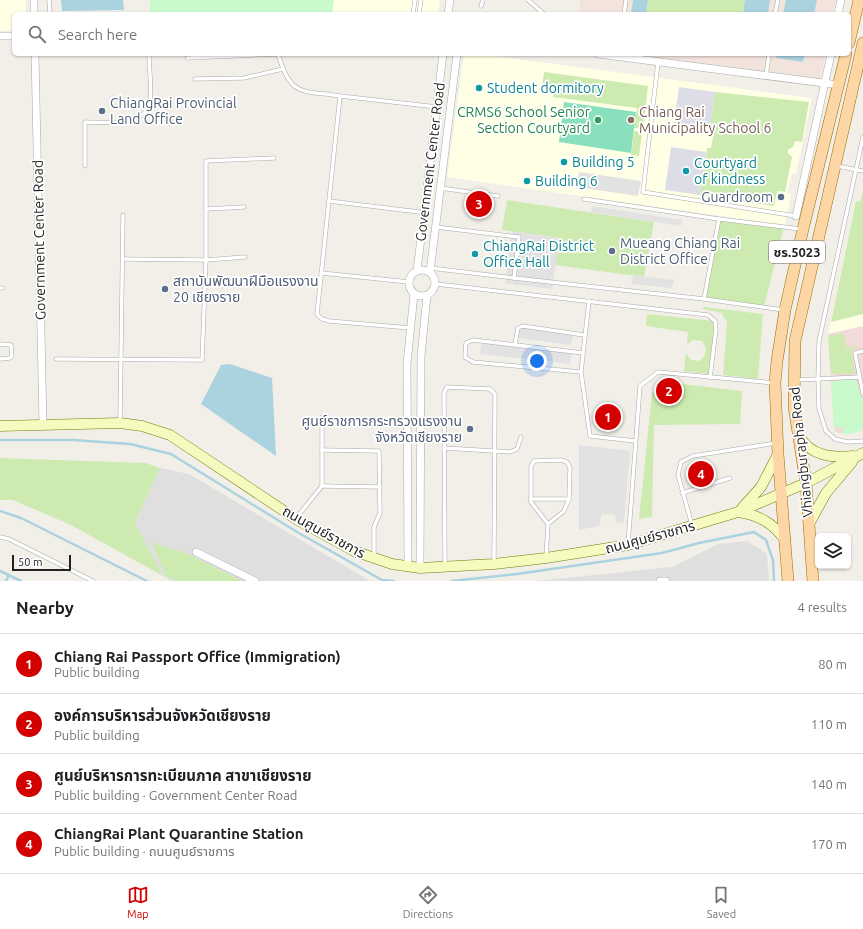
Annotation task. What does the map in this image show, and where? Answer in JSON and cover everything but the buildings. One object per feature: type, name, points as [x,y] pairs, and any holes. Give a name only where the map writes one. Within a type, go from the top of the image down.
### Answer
[{"type":"main road","points":[[851,34],[859,0]]},
{"type":"main road","name":"Vhiangburapha Road","points":[[813,581],[806,483],[794,407],[793,382],[795,341],[863,43]]},
{"type":"main road","name":"Vhiangburapha Road","points":[[788,581],[780,493],[775,383],[785,310],[802,229],[801,217],[839,85],[846,56]]},
{"type":"main road","points":[[775,383],[777,388],[784,392],[790,389],[793,382]]},
{"type":"street","points":[[34,0],[34,12]]},
{"type":"street","points":[[448,12],[450,0]]},
{"type":"street","points":[[838,12],[841,0]]},
{"type":"street","points":[[0,36],[12,36]]},
{"type":"street","name":"Government Center Road","points":[[35,56],[43,425]]},
{"type":"street","name":"Government Center Road","points":[[417,271],[443,56]]},
{"type":"street","name":"Government Center Road","points":[[430,270],[457,56]]},
{"type":"street","points":[[625,56],[658,62],[839,85]]},
{"type":"street","points":[[801,217],[831,56]]},
{"type":"street","points":[[420,568],[421,356],[428,296],[433,291],[436,284],[435,277],[430,270],[421,270],[413,273],[409,282],[411,291],[418,296],[428,296]]},
{"type":"street","points":[[408,567],[407,364],[414,294]]},
{"type":"street","name":"ถนนศูนย์ราชการ","points":[[0,426],[120,423],[142,426],[170,435],[296,519],[354,551],[374,559],[408,567],[420,568],[494,564],[546,558],[628,545],[738,512],[806,483],[860,454]]},
{"type":"street","points":[[798,434],[806,446],[814,452],[844,457],[860,454]]},
{"type":"street","points":[[738,512],[761,487],[778,454]]},
{"type":"street","points":[[809,524],[826,493],[860,454]]},
{"type":"street","points":[[738,512],[750,514],[767,521],[776,528],[785,540]]},
{"type":"street","points":[[196,552],[255,581]]},
{"type":"street","points":[[660,581],[666,581]]},
{"type":"lane","points":[[49,0],[50,12]]},
{"type":"lane","points":[[413,12],[415,0]]},
{"type":"lane","points":[[419,12],[421,0]]},
{"type":"lane","points":[[481,6],[483,0]]},
{"type":"lane","points":[[528,0],[542,12]]},
{"type":"lane","points":[[624,12],[626,0]]},
{"type":"lane","points":[[775,12],[778,0]]},
{"type":"lane","points":[[85,166],[85,122],[127,121],[135,119],[146,111],[150,101],[149,56]]},
{"type":"lane","points":[[187,58],[232,56]]},
{"type":"lane","points":[[279,56],[288,81],[295,88],[340,96],[437,107]]},
{"type":"lane","points":[[766,76],[769,56]]},
{"type":"lane","points":[[658,62],[643,192],[801,217]]},
{"type":"lane","points":[[195,79],[244,78],[283,69]]},
{"type":"lane","points":[[340,96],[317,314],[322,319],[410,328]]},
{"type":"lane","points":[[863,138],[819,341],[818,380],[820,409],[826,431],[834,439],[848,442],[863,441]]},
{"type":"lane","points":[[56,359],[202,360],[206,260],[206,161],[274,158]]},
{"type":"lane","points":[[836,165],[863,172]]},
{"type":"lane","points":[[440,188],[498,196]]},
{"type":"lane","points":[[584,200],[802,229]]},
{"type":"lane","points":[[329,201],[419,212]]},
{"type":"lane","points":[[206,209],[244,207]]},
{"type":"lane","points":[[120,423],[123,215]]},
{"type":"lane","points":[[704,299],[719,219]]},
{"type":"lane","points":[[436,227],[519,237],[514,278]]},
{"type":"lane","points":[[123,259],[206,260],[245,257]]},
{"type":"lane","points":[[430,270],[704,299],[785,310]]},
{"type":"lane","points":[[321,273],[409,282]]},
{"type":"lane","points":[[436,284],[708,315],[715,321],[716,329],[710,378]]},
{"type":"lane","points":[[589,301],[581,372],[590,436],[634,441]]},
{"type":"lane","points":[[515,344],[517,330],[522,326],[584,335]]},
{"type":"lane","points":[[581,372],[472,362],[465,357],[466,343],[469,340],[515,344],[583,354]]},
{"type":"lane","points":[[0,344],[10,346],[12,356],[10,358],[0,359]]},
{"type":"lane","points":[[863,351],[855,353],[863,394]]},
{"type":"lane","points":[[628,545],[634,441],[640,386],[658,372],[775,383]]},
{"type":"lane","points":[[793,382],[859,376]]},
{"type":"lane","points":[[445,567],[444,392],[447,387],[490,389],[495,394],[494,564]]},
{"type":"lane","points":[[296,519],[322,486],[322,417]]},
{"type":"lane","points":[[444,448],[495,452],[514,451],[519,446],[521,437]]},
{"type":"lane","points":[[692,526],[682,493],[678,468],[685,458],[777,442]]},
{"type":"lane","points":[[322,450],[379,451],[380,513],[374,527],[374,559]]},
{"type":"lane","points":[[546,558],[548,524],[534,507],[530,499],[532,463],[534,461],[565,461],[569,464],[569,499],[567,508],[548,524]]},
{"type":"lane","points":[[682,493],[730,478]]},
{"type":"lane","points":[[322,486],[380,487]]},
{"type":"lane","points":[[530,499],[569,499]]},
{"type":"lane","points":[[0,537],[9,539],[93,581]]},
{"type":"shaded area","points":[[0,0],[26,0],[26,12],[12,12],[12,30],[0,31]]},
{"type":"shaded area","points":[[333,0],[440,0],[438,12],[332,12]]},
{"type":"shaded area","points":[[580,0],[836,0],[833,12],[579,12]]},
{"type":"shaded area","name":"Chiang Rai Municipality School 6","points":[[464,56],[494,56],[812,98],[796,174],[792,173],[787,193],[791,194],[785,225],[447,177]]},
{"type":"shaded area","points":[[636,56],[825,56],[820,81]]},
{"type":"shaded area","points":[[679,87],[715,92],[710,128],[674,123]]},
{"type":"shaded area","name":"Courtyard of kindness","points":[[671,147],[706,152],[700,195],[665,190]]},
{"type":"shaded area","points":[[579,172],[641,181],[638,196],[577,187]]},
{"type":"shaded area","points":[[863,190],[863,326],[828,334],[856,201],[860,202]]},
{"type":"shaded area","points":[[592,206],[682,220],[681,226],[591,212]]},
{"type":"shaded area","points":[[512,231],[560,238],[552,289],[505,283]]},
{"type":"shaded area","points":[[633,275],[674,280],[672,288],[632,284]]},
{"type":"shaded area","points":[[863,326],[863,430],[850,434],[842,434],[836,432],[834,428],[828,334]]},
{"type":"shaded area","points":[[520,327],[574,333],[571,345],[519,338]]},
{"type":"shaded area","points":[[482,341],[572,353],[570,364],[480,354]]},
{"type":"shaded area","points":[[579,445],[630,451],[624,522],[616,523],[615,515],[602,514],[599,526],[579,530]]},
{"type":"shaded area","points":[[160,468],[189,474],[370,581],[172,581],[163,576],[135,524]]},
{"type":"shaded area","points":[[747,541],[767,554],[769,581],[536,581],[672,567],[718,544]]},
{"type":"green space","points":[[150,0],[334,0],[332,12],[150,12]]},
{"type":"green space","points":[[648,0],[745,0],[743,12],[646,12]]},
{"type":"green space","points":[[544,72],[648,86],[643,129],[634,128],[637,108],[553,97],[554,88],[542,87]]},
{"type":"green space","points":[[715,92],[809,102],[802,142],[795,141],[793,147],[788,150],[788,153],[792,157],[785,192],[777,191],[774,206],[700,195],[707,148],[711,148],[714,132],[709,132]]},
{"type":"green space","name":"CRMS6 School Senior Section Courtyard","points":[[564,102],[636,112],[631,153],[559,142]]},
{"type":"green space","points":[[634,131],[642,132],[639,156],[631,155]]},
{"type":"green space","points":[[863,190],[863,314],[831,322],[856,201],[860,202]]},
{"type":"green space","points":[[507,200],[654,222],[644,277],[555,265],[559,238],[502,230]]},
{"type":"green space","points":[[719,219],[784,227],[764,307],[704,299]]},
{"type":"green space","points":[[704,307],[763,314],[758,379],[723,375],[727,323],[722,313],[703,309]]},
{"type":"green space","points":[[647,314],[715,321],[716,329],[710,374],[684,371],[686,353],[691,360],[700,361],[705,355],[706,348],[702,341],[693,340],[687,345],[688,332],[646,326]]},
{"type":"green space","points":[[843,333],[847,348],[859,346],[851,349],[855,372],[854,374],[831,374],[828,336]]},
{"type":"green space","points":[[853,378],[855,379],[863,400],[863,430],[850,434],[842,434],[843,427],[834,428],[831,382]]},
{"type":"green space","points":[[665,382],[742,391],[740,424],[654,425],[652,517],[639,519],[652,393]]},
{"type":"green space","points":[[0,458],[146,463],[160,468],[135,523],[163,576],[71,525],[13,500],[0,500]]},
{"type":"green space","points":[[152,543],[186,553],[242,581],[177,581],[166,576]]},
{"type":"water","points":[[61,0],[123,0],[124,10],[62,11]]},
{"type":"water","points":[[633,0],[648,0],[646,12],[631,12]]},
{"type":"water","points":[[745,0],[770,0],[768,12],[743,12]]},
{"type":"water","points":[[786,0],[817,0],[814,12],[783,12]]},
{"type":"water","points":[[776,56],[804,56],[803,62],[776,58]]},
{"type":"water","points":[[230,364],[272,378],[276,456],[201,404],[221,365]]},
{"type":"waterway","points":[[0,440],[73,440],[130,444],[171,454],[297,532],[382,580],[394,581]]},
{"type":"waterway","points":[[0,511],[21,518],[147,581]]},
{"type":"waterway","points":[[452,581],[517,574],[662,553],[699,543],[754,532],[766,540],[773,560],[774,581]]},
{"type":"waterway","points":[[0,571],[21,581]]},
{"type":"waterway","points":[[6,581],[9,575]]},
{"type":"place","name":"Student dormitory","points":[[479,88]]},
{"type":"place","name":"ChiangRai Provincial Land Office","points":[[102,111]]},
{"type":"place","name":"CRMS6 School Senior Section Courtyard","points":[[598,120]]},
{"type":"place","name":"Chiang Rai Municipality School 6","points":[[631,120]]},
{"type":"place","name":"Building 5","points":[[564,162]]},
{"type":"place","name":"Courtyard of kindness","points":[[686,171]]},
{"type":"place","name":"Building 6","points":[[527,181]]},
{"type":"place","name":"Guardroom","points":[[781,197]]},
{"type":"place","name":"ศูนย์บริหารการทะเบียนภาค สาขาเชียงราย","points":[[479,204]]},
{"type":"place","name":"Mueang Chiang Rai District Office","points":[[612,251]]},
{"type":"place","name":"ChiangRai District Office Hall","points":[[475,254]]},
{"type":"place","name":"สถาบันพัฒนาฝีมือแรงงาน 20 เชียงราย","points":[[165,289]]},
{"type":"place","name":"องค์การบริหารส่วนจังหวัดเชียงราย","points":[[669,391]]},
{"type":"place","name":"Chiang Rai Passport Office (Immigration)","points":[[608,417]]},
{"type":"place","name":"ศูนย์ราชการกระทรวงแรงงาน จังหวัดเชียงราย","points":[[470,429]]},
{"type":"place","name":"ChiangRai Plant Quarantine Station","points":[[701,474]]}]
